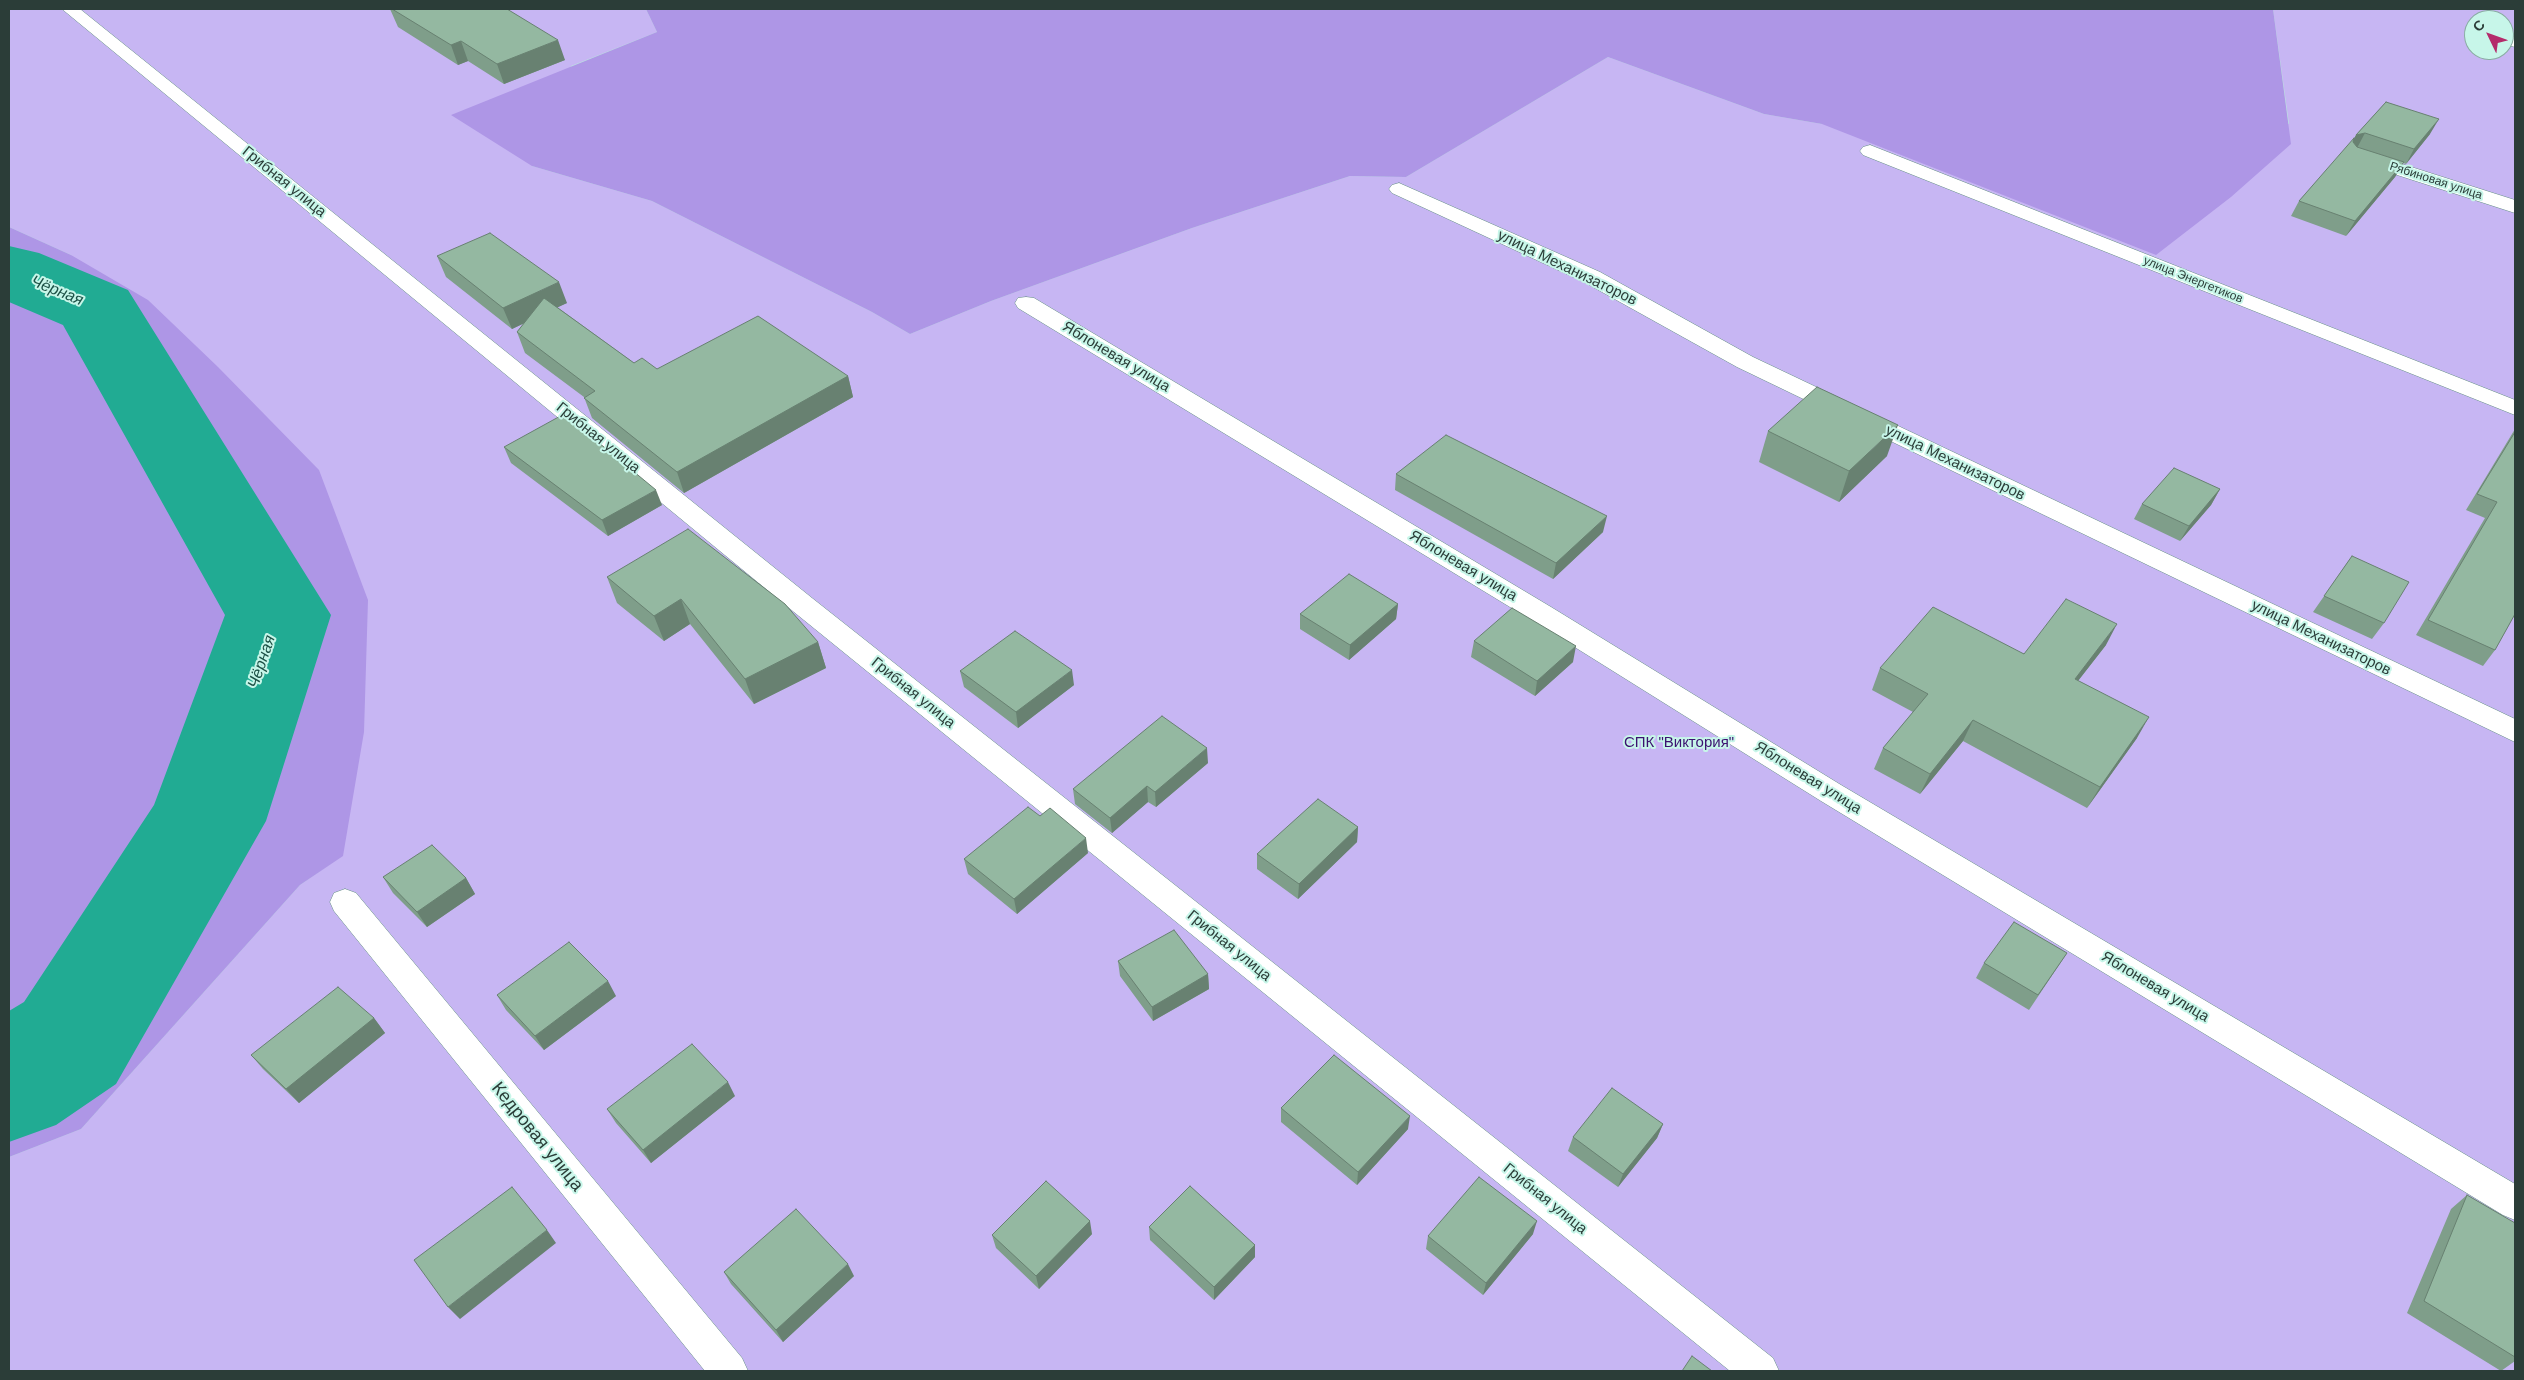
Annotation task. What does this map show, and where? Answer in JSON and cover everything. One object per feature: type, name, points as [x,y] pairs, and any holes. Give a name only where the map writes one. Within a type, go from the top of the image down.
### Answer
[{"type":"street","name":"Грибная улица","points":[[70,9],[827,623],[1760,1371]]},
{"type":"street","name":"улица Энергетиков","points":[[1870,151],[2515,408]]},
{"type":"street","name":"Рябиновая улица","points":[[2356,156],[2515,207]]},
{"type":"street","name":"улица Механизаторов","points":[[1399,189],[1592,277],[1745,362],[2515,730]]},
{"type":"street","name":"Яблоневая улица","points":[[1026,303],[1542,614],[1831,793],[2515,1203]]},
{"type":"street","name":"Кедровая улица","points":[[345,902],[729,1371]]},
{"type":"green space","name":"СПК \"Виктория\"","points":[[9,9],[646,9],[657,32],[571,66],[532,166],[652,201],[872,312],[910,334],[991,301],[1192,228],[1350,176],[1406,177],[1608,57],[1764,114],[1822,124],[2289,124],[2273,9],[2515,9],[2515,1371],[9,1371],[9,1157],[81,1129],[300,885],[343,855],[71,255],[9,227]]},
{"type":"shaded area","points":[[646,9],[2273,9],[2291,144],[2231,197],[2156,255],[1822,124],[1764,114],[1608,57],[1406,177],[1350,176],[1192,228],[991,301],[910,334],[872,312],[652,201],[532,166],[451,115],[657,32]]},
{"type":"shaded area","points":[[9,227],[71,255],[148,300],[218,367],[319,470],[368,600],[364,732],[343,856],[300,885],[81,1129],[9,1157]]},
{"type":"building","points":[[392,9],[507,9],[558,40],[497,64],[461,41],[451,45]]},
{"type":"building","points":[[2386,102],[2439,119],[2414,149],[2365,133],[2356,135]]},
{"type":"building","points":[[2354,138],[2353,142],[2357,147],[2404,162],[2355,221],[2299,201]]},
{"type":"building","points":[[490,233],[559,282],[503,308],[437,256]]},
{"type":"building","points":[[544,298],[634,363],[642,358],[657,369],[758,316],[848,376],[677,472],[584,398],[595,391],[517,332]]},
{"type":"building","points":[[1817,387],[1898,425],[1849,471],[1768,431]]},
{"type":"building","points":[[564,414],[656,490],[602,520],[504,447]]},
{"type":"building","points":[[2515,432],[2515,614],[2495,650],[2428,620],[2497,502],[2477,494]]},
{"type":"building","points":[[1446,435],[1607,516],[1556,563],[1396,474]]},
{"type":"building","points":[[2174,468],[2220,489],[2189,526],[2142,504]]},
{"type":"building","points":[[688,529],[785,604],[818,642],[745,679],[681,599],[654,616],[607,577]]},
{"type":"building","points":[[2352,556],[2409,582],[2384,623],[2324,596]]},
{"type":"building","points":[[1349,574],[1398,604],[1350,645],[1300,614]]},
{"type":"building","points":[[2066,599],[2117,624],[2075,679],[2149,717],[2100,787],[1973,720],[1930,774],[1883,748],[1928,694],[1880,668],[1933,607],[2024,654]]},
{"type":"building","points":[[1512,608],[1576,646],[1537,681],[1474,641]]},
{"type":"building","points":[[1015,631],[1072,670],[1016,712],[960,671]]},
{"type":"building","points":[[1162,716],[1207,748],[1155,792],[1147,786],[1110,818],[1073,789]]},
{"type":"building","points":[[1318,799],[1358,827],[1299,884],[1257,854]]},
{"type":"building","points":[[1028,807],[1040,816],[1050,808],[1086,838],[1014,899],[964,859]]},
{"type":"building","points":[[432,845],[466,878],[417,912],[383,877]]},
{"type":"building","points":[[2014,922],[2067,953],[2038,995],[1984,963]]},
{"type":"building","points":[[1174,930],[1208,974],[1152,1007],[1118,961]]},
{"type":"building","points":[[569,942],[608,981],[535,1036],[497,995]]},
{"type":"building","points":[[338,987],[374,1018],[286,1089],[251,1055]]},
{"type":"building","points":[[692,1044],[728,1082],[643,1150],[607,1109]]},
{"type":"building","points":[[1334,1055],[1410,1116],[1358,1172],[1281,1108]]},
{"type":"building","points":[[1612,1088],[1663,1124],[1623,1174],[1573,1137]]},
{"type":"building","points":[[1479,1177],[1537,1221],[1486,1283],[1428,1236]]},
{"type":"building","points":[[1046,1181],[1090,1221],[1036,1276],[992,1235]]},
{"type":"building","points":[[1190,1186],[1255,1245],[1214,1287],[1149,1227]]},
{"type":"building","points":[[512,1187],[547,1230],[448,1307],[414,1260]]},
{"type":"building","points":[[2467,1195],[2515,1223],[2515,1357],[2424,1301]]},
{"type":"building","points":[[796,1209],[848,1264],[776,1330],[724,1272]]},
{"type":"building","points":[[1692,1356],[1712,1371],[1682,1371]]},
{"type":"waterway","name":"Чёрная","points":[[9,271],[97,308],[278,615],[207,821],[70,1043],[9,1082]]}]
